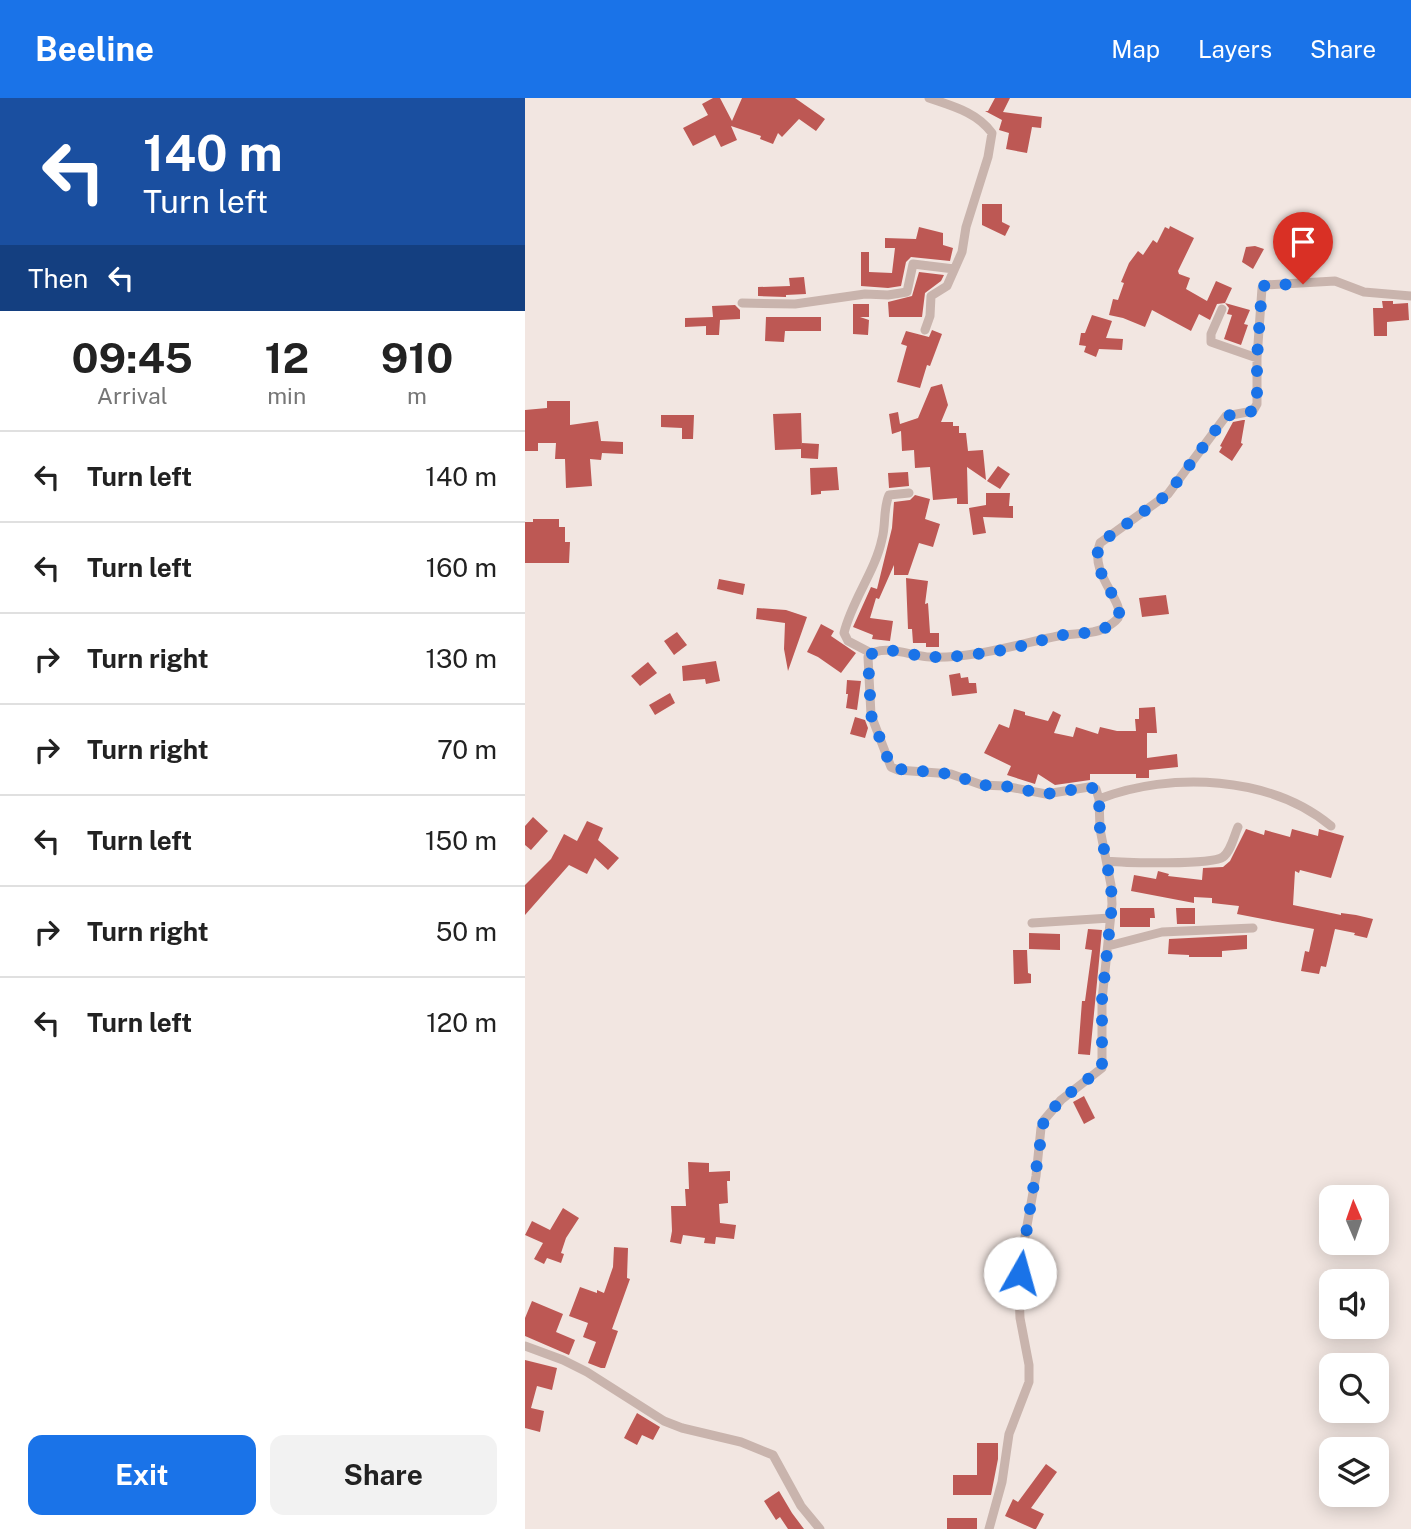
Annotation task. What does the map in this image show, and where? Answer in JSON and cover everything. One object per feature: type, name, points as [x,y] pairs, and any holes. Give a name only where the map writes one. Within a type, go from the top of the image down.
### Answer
[{"type":"street","points":[[925,330],[930,316],[931,296],[947,286],[962,252],[966,227],[988,157],[992,132],[965,111],[929,98]]},
{"type":"street","points":[[742,303],[795,303],[865,294],[907,292],[913,264],[954,269]]},
{"type":"street","points":[[909,493],[889,495],[882,540],[860,597],[846,624],[844,633],[848,640],[871,653],[898,651],[930,657],[1018,647],[1055,636],[1104,629],[1117,619],[1119,614],[1115,600],[1097,566],[1100,543],[1168,494],[1226,416],[1253,411],[1257,404],[1262,288],[1265,285],[1335,281],[1364,292],[1411,296]]},
{"type":"street","points":[[1222,309],[1211,334],[1212,342],[1257,358]]},
{"type":"street","points":[[871,653],[868,657],[871,715],[891,767],[951,774],[982,785],[1046,794],[1089,787],[1096,789],[1099,799],[1098,816],[1111,885],[1102,1000],[1102,1068],[1061,1100],[1044,1119],[1041,1128],[1036,1176],[1022,1253],[1019,1293],[1029,1382],[1009,1434],[1002,1482],[989,1529]]},
{"type":"street","points":[[1099,799],[1117,792],[1152,786],[1235,785],[1283,796],[1331,826]]},
{"type":"street","points":[[1107,861],[1151,864],[1217,860],[1227,854],[1238,827]]},
{"type":"street","points":[[1032,923],[1110,918]]},
{"type":"street","points":[[1108,946],[1162,932],[1253,928]]},
{"type":"street","points":[[525,1346],[563,1360],[664,1421],[741,1442],[773,1455],[801,1506],[820,1529]]},
{"type":"building","points":[[713,98],[720,98],[732,121],[742,98],[795,98],[825,119],[816,131],[799,119],[782,137],[778,133],[773,144],[760,139],[761,136],[731,126],[737,140],[721,147],[715,135],[693,146],[683,128],[708,115],[702,104]]},
{"type":"building","points":[[995,98],[1010,98],[1003,112],[1042,117],[1041,128],[1032,127],[1027,153],[1006,149],[1009,133],[999,130],[1002,120],[985,111],[988,111]]},
{"type":"building","points":[[982,204],[1002,204],[1002,222],[1010,226],[1005,236],[982,225]]},
{"type":"building","points":[[1170,226],[1194,238],[1178,271],[1190,278],[1186,289],[1207,301],[1216,281],[1232,288],[1225,303],[1217,304],[1210,320],[1199,314],[1191,331],[1152,310],[1145,327],[1109,315],[1113,299],[1118,300],[1124,283],[1121,282],[1129,263],[1138,251],[1143,255],[1153,240],[1157,243],[1165,227],[1169,229]]},
{"type":"building","points":[[919,227],[943,233],[943,245],[953,248],[950,261],[911,257],[906,262],[901,286],[861,286],[861,252],[869,252],[869,272],[892,273],[895,248],[885,248],[885,238],[916,239]]},
{"type":"building","points":[[1246,247],[1264,249],[1253,269],[1242,262]]},
{"type":"building","points":[[919,272],[944,275],[941,281],[925,293],[922,317],[889,317],[888,302],[912,296]]},
{"type":"building","points":[[804,277],[806,294],[786,297],[758,296],[758,287],[790,286],[789,278]]},
{"type":"building","points":[[1382,301],[1393,301],[1393,304],[1408,303],[1409,320],[1387,322],[1387,336],[1374,336],[1373,308],[1383,308]]},
{"type":"building","points":[[1225,303],[1250,310],[1244,324],[1248,325],[1241,345],[1224,339],[1232,315],[1227,314],[1229,308]]},
{"type":"building","points":[[853,304],[869,304],[869,317],[860,317],[869,320],[868,335],[853,334]]},
{"type":"building","points":[[735,305],[740,310],[740,319],[720,320],[719,335],[706,335],[706,326],[685,327],[685,318],[713,317],[712,306]]},
{"type":"building","points":[[1092,315],[1112,321],[1106,338],[1123,339],[1122,350],[1099,349],[1096,357],[1084,352],[1086,346],[1079,345],[1081,333],[1085,333]]},
{"type":"building","points":[[766,317],[821,317],[821,331],[785,331],[784,342],[765,341]]},
{"type":"building","points":[[932,330],[942,334],[930,366],[927,365],[920,388],[897,382],[907,346],[901,344],[906,331],[929,337]]},
{"type":"building","points":[[942,384],[948,405],[941,422],[953,422],[953,426],[959,426],[959,433],[966,433],[968,451],[983,450],[986,480],[967,467],[968,504],[957,504],[957,498],[933,500],[930,467],[915,468],[914,450],[902,451],[901,431],[892,434],[889,414],[898,412],[900,424],[918,418],[931,387]]},
{"type":"building","points":[[547,401],[570,401],[570,425],[598,421],[601,441],[623,442],[623,454],[602,453],[601,460],[590,459],[592,486],[566,488],[565,459],[555,459],[556,443],[538,443],[538,451],[525,451],[525,410],[547,408]]},
{"type":"building","points":[[801,413],[802,447],[802,443],[819,444],[818,459],[801,458],[801,449],[775,450],[773,414]]},
{"type":"building","points":[[661,415],[694,415],[693,439],[682,439],[682,428],[661,427]]},
{"type":"building","points":[[1245,420],[1243,444],[1232,461],[1219,452],[1222,447],[1220,446],[1233,422]]},
{"type":"building","points":[[998,466],[1010,474],[1000,489],[987,481]]},
{"type":"building","points":[[837,467],[839,490],[821,491],[821,494],[811,495],[810,468]]},
{"type":"building","points":[[908,472],[909,486],[889,488],[888,473]]},
{"type":"building","points":[[986,493],[1010,493],[1009,506],[1013,506],[1013,518],[983,517],[986,533],[973,535],[969,508],[986,505]]},
{"type":"building","points":[[915,495],[930,499],[925,519],[940,524],[933,547],[919,543],[908,575],[894,575],[894,565],[879,599],[876,598],[870,618],[893,621],[890,641],[872,639],[873,635],[853,627],[871,587],[877,589],[892,528],[894,502],[910,500]]},
{"type":"building","points":[[533,519],[559,519],[559,527],[565,527],[565,542],[570,542],[569,563],[525,563],[525,522],[533,522]]},
{"type":"building","points":[[906,578],[928,581],[925,604],[928,603],[930,633],[939,633],[939,647],[913,643],[912,629],[908,629]]},
{"type":"building","points":[[719,579],[745,584],[743,595],[717,589]]},
{"type":"building","points":[[1166,595],[1169,614],[1142,617],[1139,598]]},
{"type":"building","points":[[757,608],[786,610],[807,617],[788,671],[784,649],[785,623],[756,619]]},
{"type":"building","points":[[821,624],[834,631],[831,636],[856,653],[841,673],[807,652]]},
{"type":"building","points":[[677,632],[687,645],[674,655],[664,641]]},
{"type":"building","points":[[716,661],[720,681],[706,684],[705,679],[683,681],[682,666]]},
{"type":"building","points":[[648,662],[657,673],[640,686],[631,676]]},
{"type":"building","points":[[960,673],[961,678],[968,677],[969,683],[976,683],[977,693],[952,696],[949,675]]},
{"type":"building","points":[[847,680],[861,681],[857,710],[846,708]]},
{"type":"building","points":[[670,693],[675,703],[655,715],[649,705]]},
{"type":"building","points":[[1155,707],[1157,733],[1147,733],[1147,758],[1177,754],[1178,767],[1149,770],[1149,778],[1136,778],[1136,774],[1090,774],[1090,780],[1055,785],[1038,774],[1035,784],[1007,775],[1011,766],[984,753],[999,724],[1009,728],[1014,709],[1048,721],[1053,711],[1061,715],[1054,733],[1073,737],[1076,727],[1098,734],[1100,727],[1136,731],[1135,719],[1139,719],[1139,708]]},
{"type":"building","points":[[855,717],[865,720],[868,728],[865,738],[850,734]]},
{"type":"building","points":[[533,817],[548,831],[531,850],[525,845],[525,826]]},
{"type":"building","points":[[587,821],[603,828],[598,840],[619,858],[608,870],[595,858],[587,874],[569,865],[525,915],[525,885],[551,859],[564,834],[577,841]]},
{"type":"building","points":[[1246,829],[1264,835],[1265,830],[1290,837],[1292,829],[1318,836],[1319,829],[1344,836],[1331,878],[1295,871],[1293,905],[1373,919],[1367,938],[1335,929],[1326,967],[1321,966],[1319,974],[1301,971],[1314,929],[1237,914],[1239,906],[1212,903],[1212,898],[1194,897],[1194,903],[1131,891],[1134,875],[1156,879],[1158,871],[1169,874],[1168,876],[1202,880],[1203,868],[1223,867],[1230,861]]},
{"type":"building","points":[[1120,908],[1154,908],[1155,918],[1150,918],[1150,927],[1120,927]]},
{"type":"building","points":[[1176,908],[1195,908],[1195,924],[1177,924]]},
{"type":"building","points":[[1088,929],[1102,930],[1090,1055],[1078,1054],[1082,1001],[1085,1001],[1092,950],[1085,949]]},
{"type":"building","points":[[1029,933],[1060,934],[1060,950],[1029,949]]},
{"type":"building","points":[[1247,935],[1247,949],[1222,951],[1222,957],[1168,954],[1169,939]]},
{"type":"building","points":[[1013,950],[1027,950],[1031,983],[1014,984]]},
{"type":"building","points":[[1084,1096],[1095,1118],[1084,1124],[1073,1102]]},
{"type":"building","points":[[688,1162],[709,1163],[709,1172],[730,1171],[730,1181],[727,1181],[728,1203],[719,1204],[720,1223],[736,1225],[734,1239],[716,1237],[715,1244],[704,1243],[705,1238],[683,1235],[681,1244],[670,1242],[671,1206],[686,1206],[685,1189],[689,1189]]},
{"type":"building","points":[[563,1208],[579,1218],[566,1238],[561,1263],[547,1258],[544,1264],[534,1259],[543,1243],[525,1235],[532,1221],[550,1230]]},
{"type":"building","points":[[614,1247],[628,1248],[627,1278],[630,1279],[612,1329],[618,1331],[605,1368],[601,1368],[588,1363],[596,1342],[583,1337],[588,1323],[569,1316],[580,1287],[604,1293],[613,1267]]},
{"type":"building","points":[[532,1301],[563,1314],[556,1332],[575,1340],[569,1355],[525,1336],[525,1318]]},
{"type":"building","points":[[525,1360],[557,1368],[552,1390],[537,1386],[531,1408],[544,1411],[540,1432],[525,1428]]},
{"type":"building","points":[[637,1413],[660,1427],[653,1440],[642,1435],[637,1445],[624,1438]]},
{"type":"building","points":[[977,1443],[998,1443],[998,1459],[991,1495],[953,1495],[953,1475],[977,1475]]},
{"type":"building","points":[[1046,1464],[1057,1472],[1031,1508],[1044,1514],[1036,1529],[1005,1516],[1013,1499],[1018,1502]]},
{"type":"building","points":[[779,1491],[804,1529],[788,1529],[780,1517],[776,1520],[764,1501]]},
{"type":"building","points":[[947,1518],[977,1518],[977,1529],[947,1529]]},
{"type":"route","points":[[1020,1273],[1044,1119],[1061,1100],[1102,1068],[1102,1000],[1112,905],[1111,885],[1098,816],[1099,799],[1096,789],[1089,787],[1046,794],[1033,793],[1004,786],[982,785],[951,774],[891,767],[886,760],[871,715],[868,657],[874,652],[898,651],[924,657],[939,657],[1018,647],[1055,636],[1104,629],[1117,619],[1119,614],[1115,600],[1097,566],[1100,543],[1168,494],[1226,416],[1253,411],[1257,404],[1262,288],[1265,285],[1303,284]]}]
